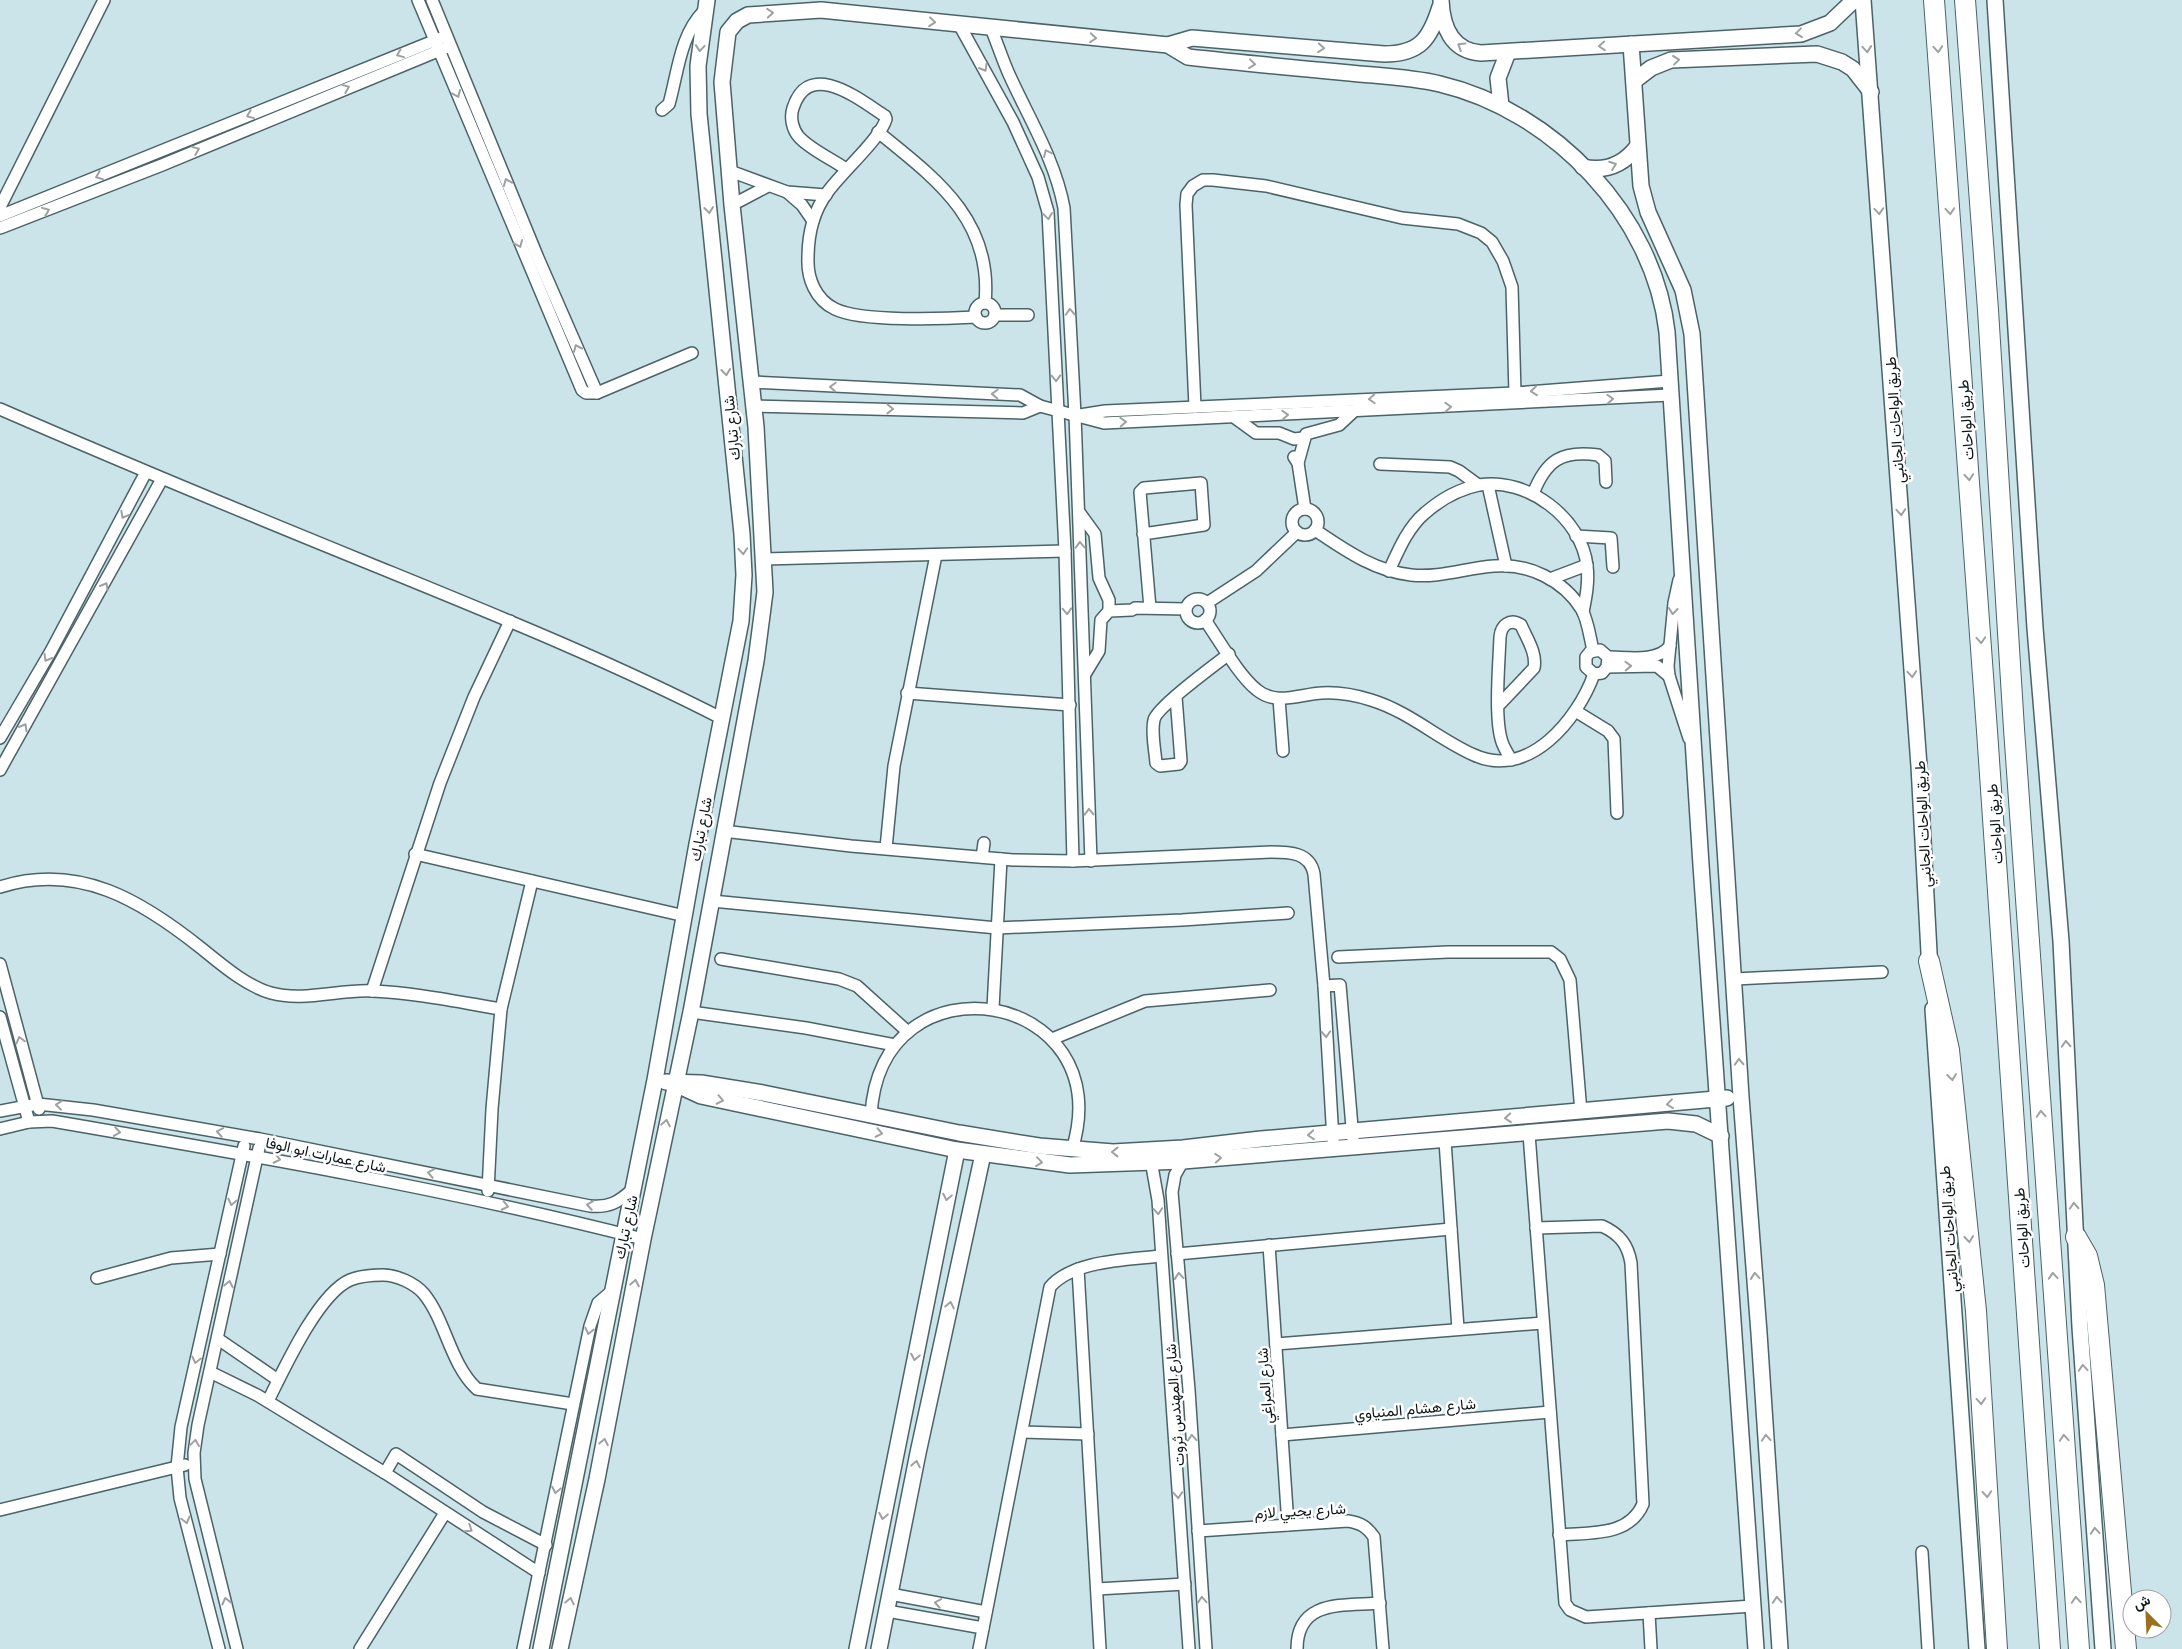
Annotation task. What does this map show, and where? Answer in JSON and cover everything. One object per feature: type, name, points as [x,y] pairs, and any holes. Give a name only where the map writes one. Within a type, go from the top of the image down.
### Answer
[{"type":"highway","name":"طريق الواحات","points":[[1934,0],[1987,731],[2050,1649]]},
{"type":"highway","name":"طريق الواحات","points":[[1966,0],[1988,310],[2014,729],[2084,1645]]},
{"type":"highway","points":[[1929,960],[1941,1007],[1954,1095],[1976,1311],[1997,1649]]},
{"type":"highway","points":[[2076,1237],[2087,1256],[2092,1276],[2126,1649]]},
{"type":"street","points":[[0,207],[104,0]]},
{"type":"street","points":[[418,0],[442,43],[579,384],[586,393],[597,393],[692,353]]},
{"type":"street","points":[[432,0],[442,43]]},
{"type":"street","points":[[796,0],[822,10],[960,26],[1168,45],[1192,38],[1384,54],[1402,53],[1411,50],[1426,39],[1432,31],[1441,2]]},
{"type":"street","points":[[1441,2],[1447,33],[1458,46],[1472,52],[1508,52],[1801,34],[1830,23],[1854,0]]},
{"type":"street","name":"طريق الواحات الجانبي","points":[[1864,0],[1919,766],[1929,960],[1977,1649]]},
{"type":"street","points":[[1995,0],[2036,628],[2061,941],[2076,1237],[2103,1649]]},
{"type":"street","points":[[662,110],[669,104],[689,32],[705,6]]},
{"type":"street","name":"شارع تبارك","points":[[541,1649],[622,1234],[655,1080],[697,844],[741,621],[744,575],[740,522],[697,89],[705,6]]},
{"type":"street","name":"شارع تبارك","points":[[560,1649],[598,1479],[643,1239],[712,901],[723,831],[756,661],[765,592],[756,427],[732,205],[722,82],[728,32],[737,21],[748,15],[822,10]]},
{"type":"street","points":[[960,26],[1013,122],[1038,177],[1046,200],[1050,237],[1056,409],[1065,551],[1073,861]]},
{"type":"street","points":[[991,28],[1008,72],[1060,186],[1066,223],[1079,512],[1091,861]]},
{"type":"street","points":[[0,216],[442,43]]},
{"type":"street","points":[[0,228],[135,175],[442,43]]},
{"type":"street","points":[[1631,44],[1637,147],[1644,201],[1683,290],[1691,327],[1741,1097],[1780,1649]]},
{"type":"street","points":[[1168,45],[1188,57],[1422,80],[1457,89],[1501,106],[1549,137],[1583,167],[1613,201],[1639,242],[1656,281],[1665,310],[1756,1649]]},
{"type":"street","points":[[1501,106],[1498,78],[1508,52]]},
{"type":"street","points":[[1634,81],[1651,68],[1671,60],[1805,53],[1830,57],[1842,62],[1863,78],[1871,92]]},
{"type":"street","points":[[846,169],[798,136],[793,125],[792,112],[796,100],[804,91],[815,85],[827,83],[839,87],[885,116],[886,122],[826,195],[813,220],[808,248],[810,279],[816,292],[824,302],[836,310],[854,314],[904,318],[976,317]]},
{"type":"street","points":[[878,132],[932,178],[965,214],[984,257],[986,272],[985,303]]},
{"type":"street","points":[[1583,167],[1598,169],[1613,166],[1627,158],[1637,147]]},
{"type":"street","points":[[730,171],[787,192],[826,195]]},
{"type":"street","points":[[1195,407],[1186,205],[1190,190],[1203,180],[1266,186],[1402,218],[1458,224],[1481,233],[1492,242],[1503,261],[1512,287],[1515,393]]},
{"type":"street","points":[[732,205],[768,186]]},
{"type":"street","points":[[787,192],[802,205],[813,220]]},
{"type":"street","points":[[1639,242],[1658,232]]},
{"type":"street","points":[[718,290],[741,288]]},
{"type":"street","points":[[976,317],[978,306],[985,303],[993,307],[996,315]]},
{"type":"street","points":[[976,317],[981,323],[988,323],[996,315],[1028,314]]},
{"type":"street","points":[[751,382],[1020,395],[1040,406],[1104,423],[1555,401],[1670,388]]},
{"type":"street","points":[[1075,415],[1105,411],[1515,393],[1555,389],[1670,388]]},
{"type":"street","points":[[1555,389],[1555,401]]},
{"type":"street","points":[[934,392],[934,409]]},
{"type":"street","points":[[754,406],[1023,412],[1040,406]]},
{"type":"street","points":[[0,409],[162,479],[510,621],[677,695],[722,719]]},
{"type":"street","points":[[1298,463],[1303,438],[1311,430],[1339,425],[1353,412]]},
{"type":"street","points":[[1234,417],[1252,431],[1279,433],[1290,438],[1303,438]]},
{"type":"street","points":[[732,429],[756,427]]},
{"type":"street","points":[[1290,438],[1298,463],[1305,509]]},
{"type":"street","points":[[1533,494],[1548,466],[1556,458],[1564,455],[1598,454],[1605,461],[1606,482]]},
{"type":"street","points":[[1380,464],[1450,467],[1459,470],[1483,485],[1520,490],[1533,494],[1557,511],[1576,536],[1587,565],[1587,592],[1583,612]]},
{"type":"street","points":[[0,738],[51,651],[146,472]]},
{"type":"street","points":[[0,770],[162,479]]},
{"type":"street","points":[[1143,534],[1204,525],[1201,484],[1142,489],[1143,534],[1150,608]]},
{"type":"street","points":[[1483,485],[1506,566]]},
{"type":"street","points":[[1389,571],[1411,529],[1423,514],[1441,500],[1483,485]]},
{"type":"street","points":[[1305,509],[1314,512],[1318,517],[1318,524],[1315,530],[1305,534],[1297,532],[1293,526],[1293,518],[1297,512],[1305,509]]},
{"type":"street","points":[[1079,512],[1095,534],[1099,578],[1110,604],[1109,612],[1101,620],[1098,654],[1085,674]]},
{"type":"street","points":[[740,522],[762,522]]},
{"type":"street","points":[[1315,530],[1349,553],[1389,571],[1429,576],[1506,566],[1535,571],[1563,588],[1583,612],[1593,650]]},
{"type":"street","points":[[1208,603],[1256,571],[1297,532]]},
{"type":"street","points":[[1576,536],[1611,538],[1613,567]]},
{"type":"street","points":[[764,559],[1065,551]]},
{"type":"street","points":[[886,848],[894,766],[907,693],[936,555]]},
{"type":"street","points":[[1683,564],[1674,603],[1669,676],[1696,756]]},
{"type":"street","points":[[1550,579],[1587,565]]},
{"type":"street","points":[[1066,576],[1081,576]]},
{"type":"street","points":[[1108,596],[1116,602],[1134,608],[1186,609]]},
{"type":"street","points":[[1195,599],[1208,603],[1210,612],[1205,620],[1200,622],[1190,620],[1186,609],[1188,604],[1195,599]]},
{"type":"street","points":[[1109,612],[1132,610],[1134,608]]},
{"type":"street","points":[[1205,620],[1256,690],[1265,696],[1279,699],[1320,693],[1354,695],[1398,710],[1475,756],[1491,760],[1511,760],[1530,753],[1547,743],[1576,712],[1587,694],[1594,674]]},
{"type":"street","points":[[372,991],[440,782],[474,697],[510,621]]},
{"type":"street","points":[[1499,705],[1534,668],[1535,656],[1521,625],[1517,623],[1506,623],[1500,632],[1499,705],[1502,742],[1511,760]]},
{"type":"street","points":[[1607,662],[1656,656],[1666,652],[1670,646]]},
{"type":"street","points":[[1593,650],[1600,650],[1607,662],[1602,673],[1594,674],[1588,670],[1585,664],[1587,654],[1593,650]]},
{"type":"street","points":[[1176,697],[1182,761],[1179,764],[1160,766],[1156,763],[1154,719],[1176,697],[1229,654]]},
{"type":"street","points":[[1607,662],[1657,666],[1662,668],[1669,676]]},
{"type":"street","points":[[907,693],[1070,705]]},
{"type":"street","points":[[1279,699],[1283,751]]},
{"type":"street","points":[[1576,712],[1608,731],[1614,739],[1617,813]]},
{"type":"street","points":[[723,831],[1002,859],[1091,861],[1271,852],[1290,853],[1305,857],[1313,867],[1314,874],[1324,986],[1334,1150]]},
{"type":"street","points":[[982,857],[984,843]]},
{"type":"street","points":[[415,854],[685,916]]},
{"type":"street","points":[[993,1008],[1002,859]]},
{"type":"street","points":[[1702,873],[1727,871]]},
{"type":"street","points":[[0,888],[28,882],[51,880],[91,885],[119,894],[182,933],[240,977],[271,993],[308,994],[372,991],[501,1009]]},
{"type":"street","points":[[487,1202],[492,1109],[501,1009],[532,880]]},
{"type":"street","points":[[712,901],[997,928],[1182,920],[1288,912]]},
{"type":"street","points":[[679,952],[701,956]]},
{"type":"street","points":[[1338,956],[1448,952],[1551,952],[1560,959],[1570,980],[1581,1112]]},
{"type":"street","points":[[721,959],[839,979],[857,986],[908,1032]]},
{"type":"street","points":[[0,964],[42,1121]]},
{"type":"street","points":[[1734,978],[1882,972]]},
{"type":"street","points":[[1324,986],[1340,985],[1353,1148]]},
{"type":"street","points":[[1052,1039],[1145,1001],[1270,990]]},
{"type":"street","points":[[871,1116],[877,1077],[895,1045],[908,1032],[926,1020],[946,1011],[974,1007],[993,1008],[1016,1014],[1029,1021],[1052,1039],[1070,1066],[1076,1081],[1080,1104],[1079,1127],[1072,1150]]},
{"type":"street","points":[[690,1012],[806,1028],[895,1045]]},
{"type":"street","points":[[0,1018],[29,1122]]},
{"type":"street","points":[[15,1072],[28,1069]]},
{"type":"street","points":[[655,1080],[674,1084],[702,1096],[957,1150],[1070,1165],[1150,1157],[1332,1133],[1741,1097]]},
{"type":"street","points":[[674,1084],[701,1083],[959,1132],[1072,1150],[1183,1161],[1445,1141],[1668,1121],[1696,1124],[1721,1136]]},
{"type":"street","name":"شارع عمارات ابو الوفا","points":[[0,1111],[24,1105],[38,1104],[93,1110],[260,1139],[602,1207],[614,1204],[633,1189]]},
{"type":"street","name":"شارع عمارات ابو الوفا","points":[[0,1129],[42,1121],[257,1155],[487,1202],[643,1239]]},
{"type":"street","points":[[1529,1134],[1563,1594],[1570,1610],[1586,1617],[1753,1606]]},
{"type":"street","points":[[220,1649],[180,1498],[177,1467],[181,1427],[246,1137]]},
{"type":"street","points":[[237,1649],[218,1566],[198,1497],[194,1464],[198,1425],[260,1139]]},
{"type":"street","points":[[1445,1141],[1458,1329]]},
{"type":"street","points":[[857,1649],[957,1150]]},
{"type":"street","points":[[879,1649],[982,1154]]},
{"type":"street","name":"شارع المهندس ثروت","points":[[1150,1157],[1156,1192],[1189,1649]]},
{"type":"street","name":"شارع المهندس ثروت","points":[[1183,1161],[1175,1176],[1172,1192],[1206,1649]]},
{"type":"street","points":[[1156,1192],[1172,1192]]},
{"type":"street","points":[[1536,1228],[1602,1226],[1620,1236],[1626,1244],[1631,1263],[1643,1504],[1638,1516],[1628,1525],[1613,1529],[1559,1535]]},
{"type":"street","points":[[1178,1254],[1451,1228]]},
{"type":"street","name":"شارع المراغي","points":[[1269,1245],[1288,1525]]},
{"type":"street","points":[[97,1278],[147,1263],[179,1257],[220,1254]]},
{"type":"street","points":[[978,1649],[1022,1432],[1046,1298],[1050,1287],[1057,1278],[1078,1269],[1113,1261],[1161,1256]]},
{"type":"street","points":[[1078,1269],[1100,1649]]},
{"type":"street","points":[[268,1401],[319,1307],[332,1292],[349,1280],[387,1275],[406,1281],[423,1293],[456,1359],[469,1382],[477,1389],[573,1404]]},
{"type":"street","points":[[523,1649],[594,1310],[602,1298],[612,1291]]},
{"type":"street","points":[[1276,1344],[1543,1323]]},
{"type":"street","points":[[1734,1335],[1759,1332]]},
{"type":"street","points":[[218,1339],[278,1380]]},
{"type":"street","points":[[210,1372],[268,1401],[412,1490],[539,1573]]},
{"type":"street","name":"شارع هشام المنياوي","points":[[1282,1435],[1550,1412]]},
{"type":"street","points":[[1022,1432],[1088,1434]]},
{"type":"street","points":[[385,1473],[396,1454],[483,1512],[546,1545]]},
{"type":"street","points":[[0,1510],[194,1464]]},
{"type":"street","points":[[412,1490],[424,1474]]},
{"type":"street","points":[[360,1649],[445,1513]]},
{"type":"street","name":"شارع يحيي لازم","points":[[1198,1530],[1348,1521],[1359,1522],[1368,1528],[1374,1538],[1383,1649]]},
{"type":"street","points":[[1922,1552],[1928,1649]]},
{"type":"street","points":[[1182,1554],[1199,1553]]},
{"type":"street","points":[[1097,1589],[1185,1584]]},
{"type":"street","points":[[890,1594],[986,1612]]},
{"type":"street","points":[[1297,1649],[1297,1635],[1302,1624],[1310,1614],[1321,1608],[1380,1603]]},
{"type":"street","points":[[887,1610],[982,1628]]},
{"type":"street","points":[[1649,1613],[1652,1649]]}]
